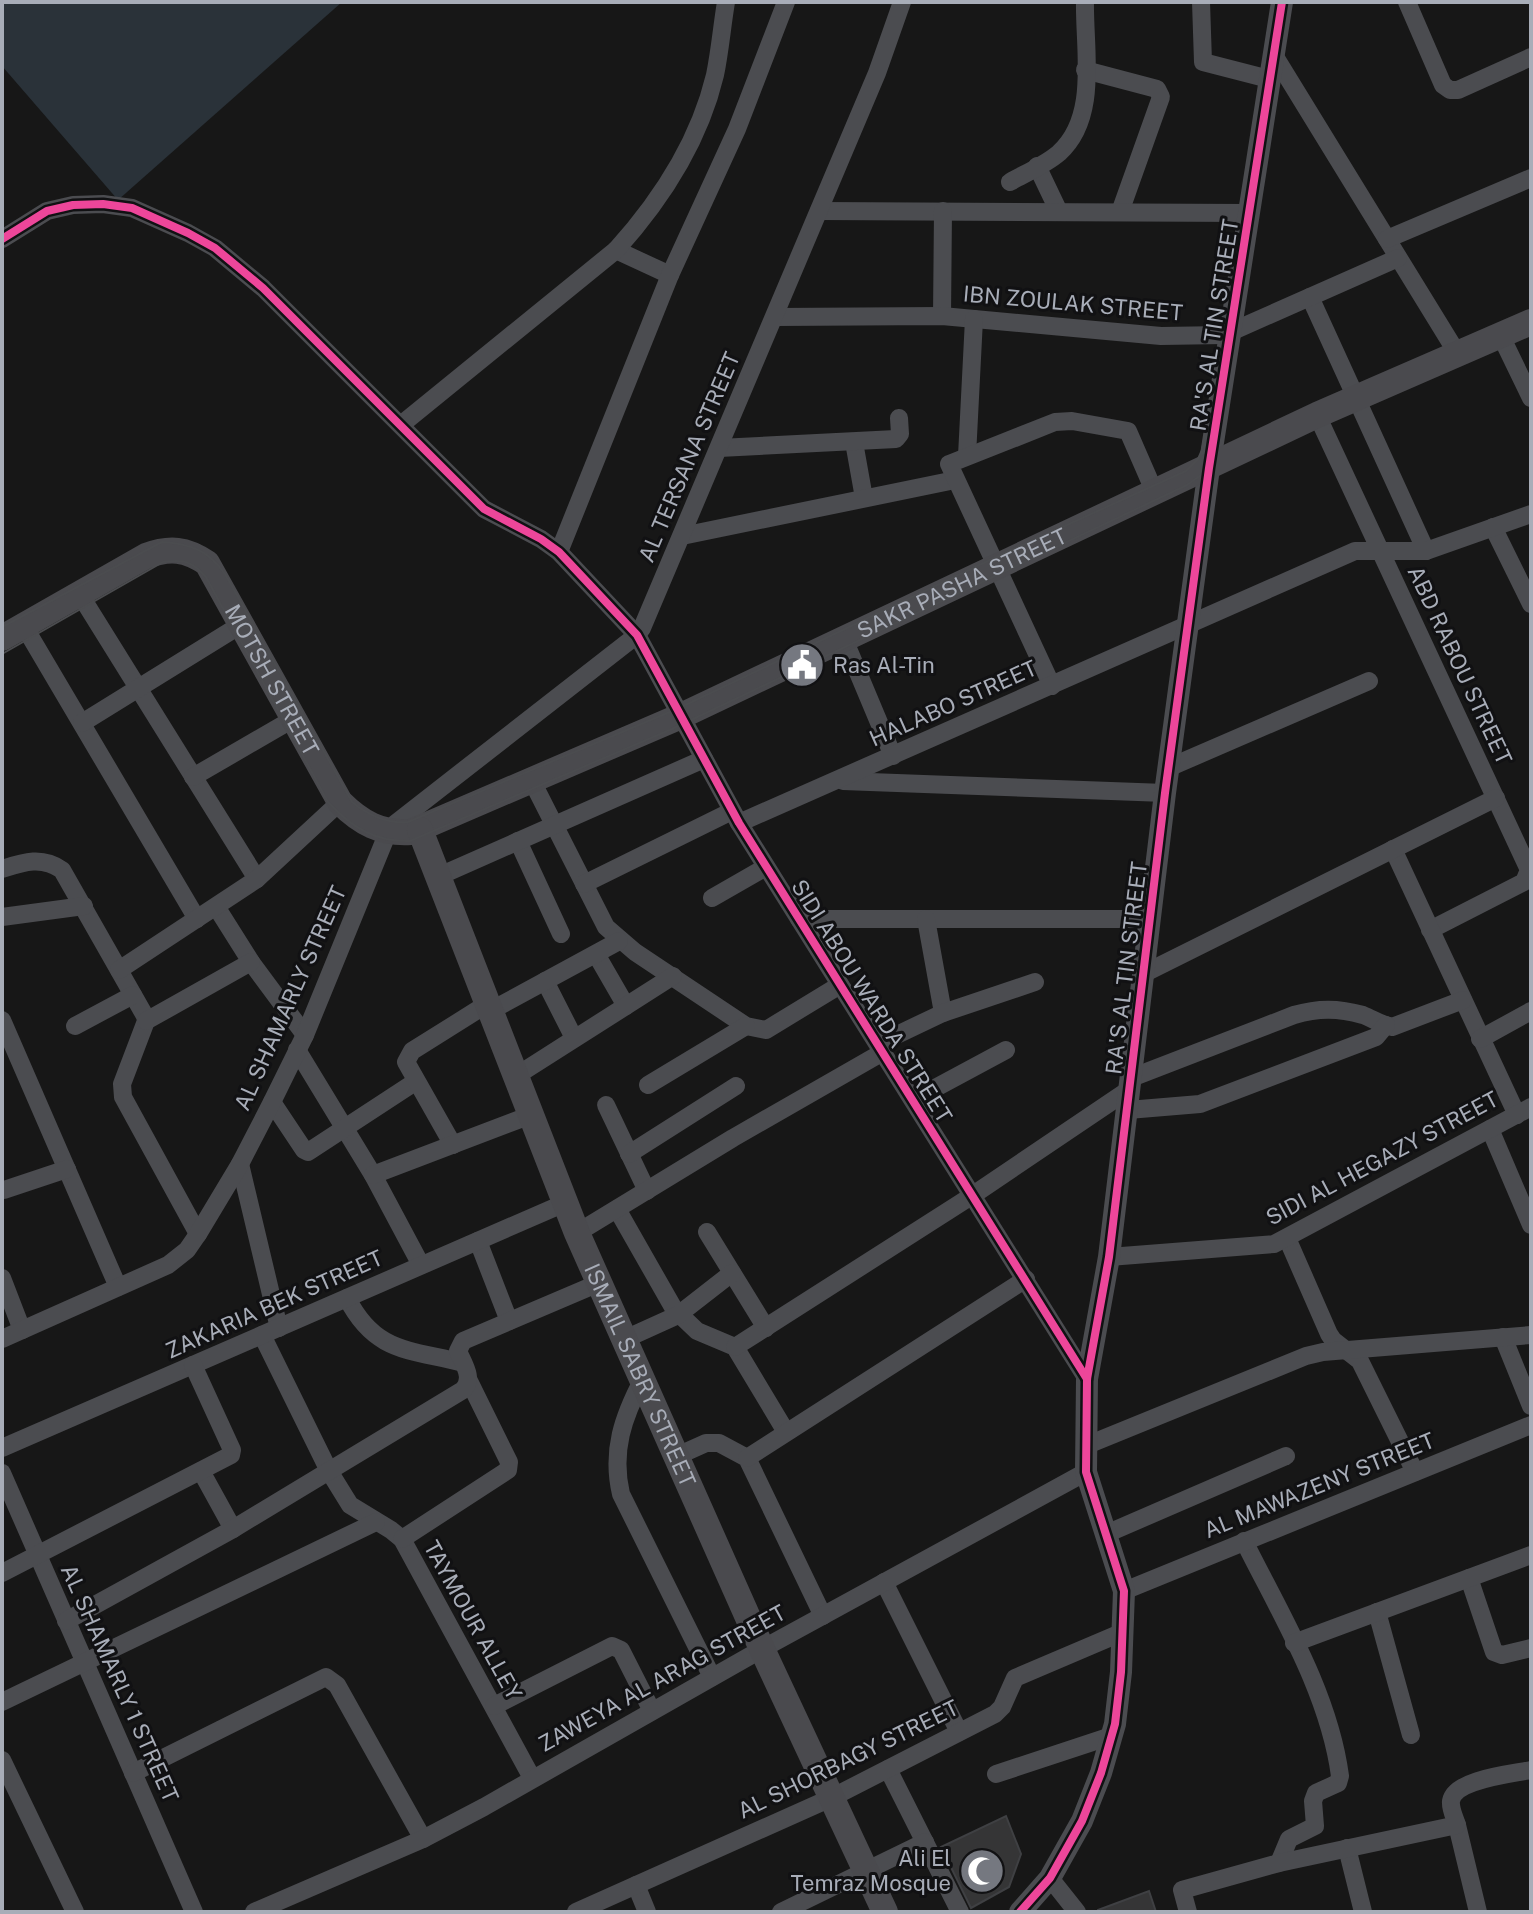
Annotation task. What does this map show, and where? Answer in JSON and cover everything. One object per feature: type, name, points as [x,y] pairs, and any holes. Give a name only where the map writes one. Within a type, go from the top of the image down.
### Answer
[{"type":"main road","name":"SAKR PASHA STREET","points":[[388,832],[420,830],[681,716],[1317,415],[1531,322]]},
{"type":"main road","name":"MOTSH STREET","points":[[79,593],[161,551],[178,550],[193,554],[207,563],[340,802],[367,825],[388,832]]},
{"type":"main road","points":[[13,632],[79,593]]},
{"type":"main road","name":"ISMAIL SABRY STREET","points":[[420,830],[577,1233],[762,1649],[885,1912]]},
{"type":"street","points":[[402,424],[616,250],[644,219],[668,186],[705,108],[715,73],[726,2]]},
{"type":"street","points":[[559,552],[670,275],[737,129],[786,2]]},
{"type":"street","name":"AL TERSANA STREET","points":[[388,832],[637,635],[775,317],[877,73],[902,2]]},
{"type":"street","points":[[1010,182],[1059,153],[1075,133],[1083,116],[1086,98],[1085,2]]},
{"type":"street","points":[[1201,2],[1203,62],[1271,68],[1277,60],[1457,353]]},
{"type":"street","name":"RA'S AL TIN STREET","points":[[1020,1912],[1050,1878],[1082,1821],[1101,1773],[1111,1736],[1121,1672],[1124,1591],[1086,1472],[1087,1379],[1109,1257],[1168,768],[1209,468],[1282,2]]},
{"type":"street","points":[[1407,2],[1443,85],[1450,90],[1458,90],[1531,57]]},
{"type":"street","points":[[1085,70],[1157,89],[1161,97],[1120,212]]},
{"type":"street","points":[[1037,166],[1059,212]]},
{"type":"street","points":[[1387,239],[1531,178]]},
{"type":"street","name":"SIDI ABOU WARDA STREET","points":[[2,239],[47,211],[73,205],[103,204],[132,208],[188,233],[240,267],[402,424],[484,509],[559,552],[637,635],[766,867],[1087,1379]]},
{"type":"street","points":[[819,211],[1250,213]]},
{"type":"street","points":[[942,316],[943,211]]},
{"type":"street","points":[[616,250],[670,275]]},
{"type":"street","name":"IBN ZOULAK STREET","points":[[775,317],[942,316],[1197,337],[1231,333],[1398,258]]},
{"type":"street","points":[[1310,297],[1426,551]]},
{"type":"street","points":[[967,456],[974,319]]},
{"type":"street","points":[[1500,334],[1531,398]]},
{"type":"street","name":"ABD RABOU STREET","points":[[1317,415],[1529,870],[1527,879],[1430,930]]},
{"type":"street","points":[[719,448],[897,439],[900,434],[899,418]]},
{"type":"street","points":[[1052,686],[949,464],[1055,422],[1072,421],[1126,429],[1155,493]]},
{"type":"street","points":[[854,442],[864,498]]},
{"type":"street","points":[[682,536],[955,480]]},
{"type":"street","name":"HALABO STREET","points":[[584,884],[736,817],[836,781],[1355,551],[1426,551],[1531,514]]},
{"type":"street","points":[[1493,527],[1531,604]]},
{"type":"street","points":[[79,593],[257,879]]},
{"type":"street","points":[[82,723],[242,624]]},
{"type":"street","points":[[13,632],[82,723],[197,919]]},
{"type":"street","points":[[844,639],[893,756]]},
{"type":"street","points":[[1168,768],[1369,681]]},
{"type":"street","points":[[193,777],[293,719]]},
{"type":"street","points":[[437,877],[704,759]]},
{"type":"street","points":[[532,781],[606,927],[619,941],[746,1026],[766,1030],[840,985]]},
{"type":"street","points":[[836,781],[1165,793]]},
{"type":"street","points":[[1143,974],[1496,798]]},
{"type":"street","points":[[119,970],[257,879],[340,802]]},
{"type":"street","name":"AL SHAMARLY STREET","points":[[2,1339],[168,1265],[187,1250],[240,1164],[301,1042],[388,832]]},
{"type":"street","points":[[518,841],[561,934]]},
{"type":"street","points":[[1393,849],[1480,1039],[1524,1111]]},
{"type":"street","points":[[2,869],[30,861],[52,864],[69,879],[146,1021]]},
{"type":"street","points":[[712,898],[766,867]]},
{"type":"street","points":[[2,917],[84,906]]},
{"type":"street","points":[[217,908],[301,1042],[344,1128],[421,1265]]},
{"type":"street","points":[[799,919],[1149,919]]},
{"type":"street","points":[[926,919],[943,1013]]},
{"type":"street","points":[[453,1145],[407,1067],[409,1054],[489,1007],[619,941]]},
{"type":"street","points":[[596,954],[626,1006]]},
{"type":"street","points":[[198,1234],[123,1097],[122,1084],[146,1021],[251,962]]},
{"type":"street","points":[[516,1076],[673,976]]},
{"type":"street","points":[[545,981],[574,1038]]},
{"type":"street","points":[[577,1233],[880,1048],[943,1013],[1035,982]]},
{"type":"street","points":[[75,1026],[133,995]]},
{"type":"street","points":[[735,1347],[1130,1092],[1294,1015],[1317,1009],[1351,1013],[1398,1026],[1463,1000]]},
{"type":"street","points":[[1480,1039],[1531,1011]]},
{"type":"street","points":[[2,1020],[118,1287]]},
{"type":"street","points":[[1130,1092],[1200,1104],[1376,1037],[1386,1025]]},
{"type":"street","points":[[648,1085],[746,1026]]},
{"type":"street","points":[[913,1100],[1006,1050]]},
{"type":"street","points":[[272,1102],[307,1151],[415,1082]]},
{"type":"street","points":[[629,1154],[736,1086]]},
{"type":"street","points":[[606,1105],[647,1191]]},
{"type":"street","name":"SIDI AL HEGAZY STREET","points":[[1109,1257],[1274,1244],[1524,1111]]},
{"type":"street","points":[[373,1175],[531,1115]]},
{"type":"street","points":[[1490,1129],[1531,1225]]},
{"type":"street","name":"TAYMOUR ALLEY","points":[[240,1164],[270,1332],[329,1471],[350,1505],[402,1539],[532,1778]]},
{"type":"street","points":[[3,1190],[67,1169]]},
{"type":"street","name":"ZAKARIA BEK STREET","points":[[2,1448],[565,1203]]},
{"type":"street","points":[[617,1209],[678,1315],[697,1331],[735,1347],[786,1432]]},
{"type":"street","points":[[707,1232],[766,1328]]},
{"type":"street","points":[[1287,1238],[1329,1334],[1360,1361],[1415,1472]]},
{"type":"street","points":[[478,1241],[509,1321]]},
{"type":"street","points":[[625,1339],[678,1315],[732,1273]]},
{"type":"street","points":[[2,1278],[22,1330]]},
{"type":"street","points":[[747,1458],[1026,1279]]},
{"type":"street","points":[[402,1539],[508,1470],[509,1462],[458,1351],[460,1343],[599,1283]]},
{"type":"street","points":[[347,1298],[363,1326],[389,1344],[466,1372]]},
{"type":"street","points":[[1085,1446],[1306,1356],[1348,1349],[1531,1335]]},
{"type":"street","points":[[1503,1337],[1531,1406]]},
{"type":"street","points":[[2,1573],[227,1458],[232,1450],[193,1365]]},
{"type":"street","points":[[66,1621],[233,1529],[463,1390],[466,1372]]},
{"type":"street","points":[[643,1379],[622,1426],[618,1449],[621,1494],[712,1677]]},
{"type":"street","name":"AL MAWAZENY STREET","points":[[1124,1591],[1531,1425]]},
{"type":"street","points":[[677,1456],[706,1443],[719,1443],[747,1458],[823,1616]]},
{"type":"street","points":[[1106,1534],[1286,1456]]},
{"type":"street","points":[[201,1471],[233,1529]]},
{"type":"street","name":"ZAWEYA AL ARAG STREET","points":[[254,1912],[423,1839],[1086,1472]]},
{"type":"street","name":"AL SHAMARLY 1 STREET","points":[[2,1473],[194,1912]]},
{"type":"street","points":[[2,1702],[376,1522]]},
{"type":"street","points":[[1244,1541],[1329,1723],[1340,1779],[1316,1793],[1313,1801],[1315,1826],[1289,1839],[1279,1863]]},
{"type":"street","points":[[1294,1643],[1531,1555]]},
{"type":"street","points":[[1469,1578],[1494,1652],[1502,1655],[1531,1648]]},
{"type":"street","points":[[884,1582],[959,1732]]},
{"type":"street","points":[[1377,1612],[1411,1735]]},
{"type":"street","name":"AL SHORBAGY STREET","points":[[576,1912],[831,1798],[888,1769],[995,1714],[1015,1678],[1123,1632]]},
{"type":"street","points":[[494,1706],[612,1646],[621,1650],[652,1711]]},
{"type":"street","points":[[133,1773],[326,1677],[337,1685],[423,1839]]},
{"type":"street","points":[[996,1774],[1111,1736]]},
{"type":"street","points":[[2,1760],[75,1912]]},
{"type":"street","points":[[888,1769],[960,1912]]},
{"type":"street","points":[[1478,1912],[1451,1805],[1452,1798],[1461,1787],[1531,1770]]},
{"type":"street","points":[[1188,1912],[1182,1890],[1279,1863],[1457,1825]]},
{"type":"street","points":[[781,1912],[925,1842]]},
{"type":"street","points":[[1347,1848],[1363,1912]]},
{"type":"street","points":[[1050,1878],[1077,1912]]},
{"type":"street","points":[[636,1885],[647,1912]]},
{"type":"shaded area","points":[[2,2],[342,2],[118,200],[2,66]]},
{"type":"building","name":"Ali El Temraz Mosque","points":[[1006,1816],[1021,1854],[1009,1887],[971,1908],[941,1847]]},
{"type":"building","points":[[1149,1891],[1156,1912],[1098,1912],[1098,1910]]},
{"type":"tram line","points":[[2,654],[163,562],[192,564],[206,577],[328,802],[364,831],[386,839],[410,841],[672,729],[1187,485],[1204,473],[1216,453],[1288,2]]},
{"type":"tram line","points":[[2,627],[162,542],[198,550],[212,559],[225,574],[352,802],[378,818],[408,822],[677,709],[992,559],[1186,471],[1202,450],[1231,290]]},
{"type":"cycle path","points":[[1020,1912],[1050,1878],[1082,1821],[1101,1773],[1115,1724],[1121,1672],[1124,1591],[1086,1472],[1087,1379],[1109,1257],[1165,793],[1209,468],[1282,2]]},
{"type":"cycle path","points":[[2,239],[47,211],[73,205],[103,204],[132,208],[215,248],[263,288],[484,509],[559,552],[637,635],[739,823],[1087,1379]]},
{"type":"place","name":"Ras Al-Tin","points":[[802,665]]},
{"type":"place","name":"Ali El Temraz Mosque","points":[[982,1871]]}]
